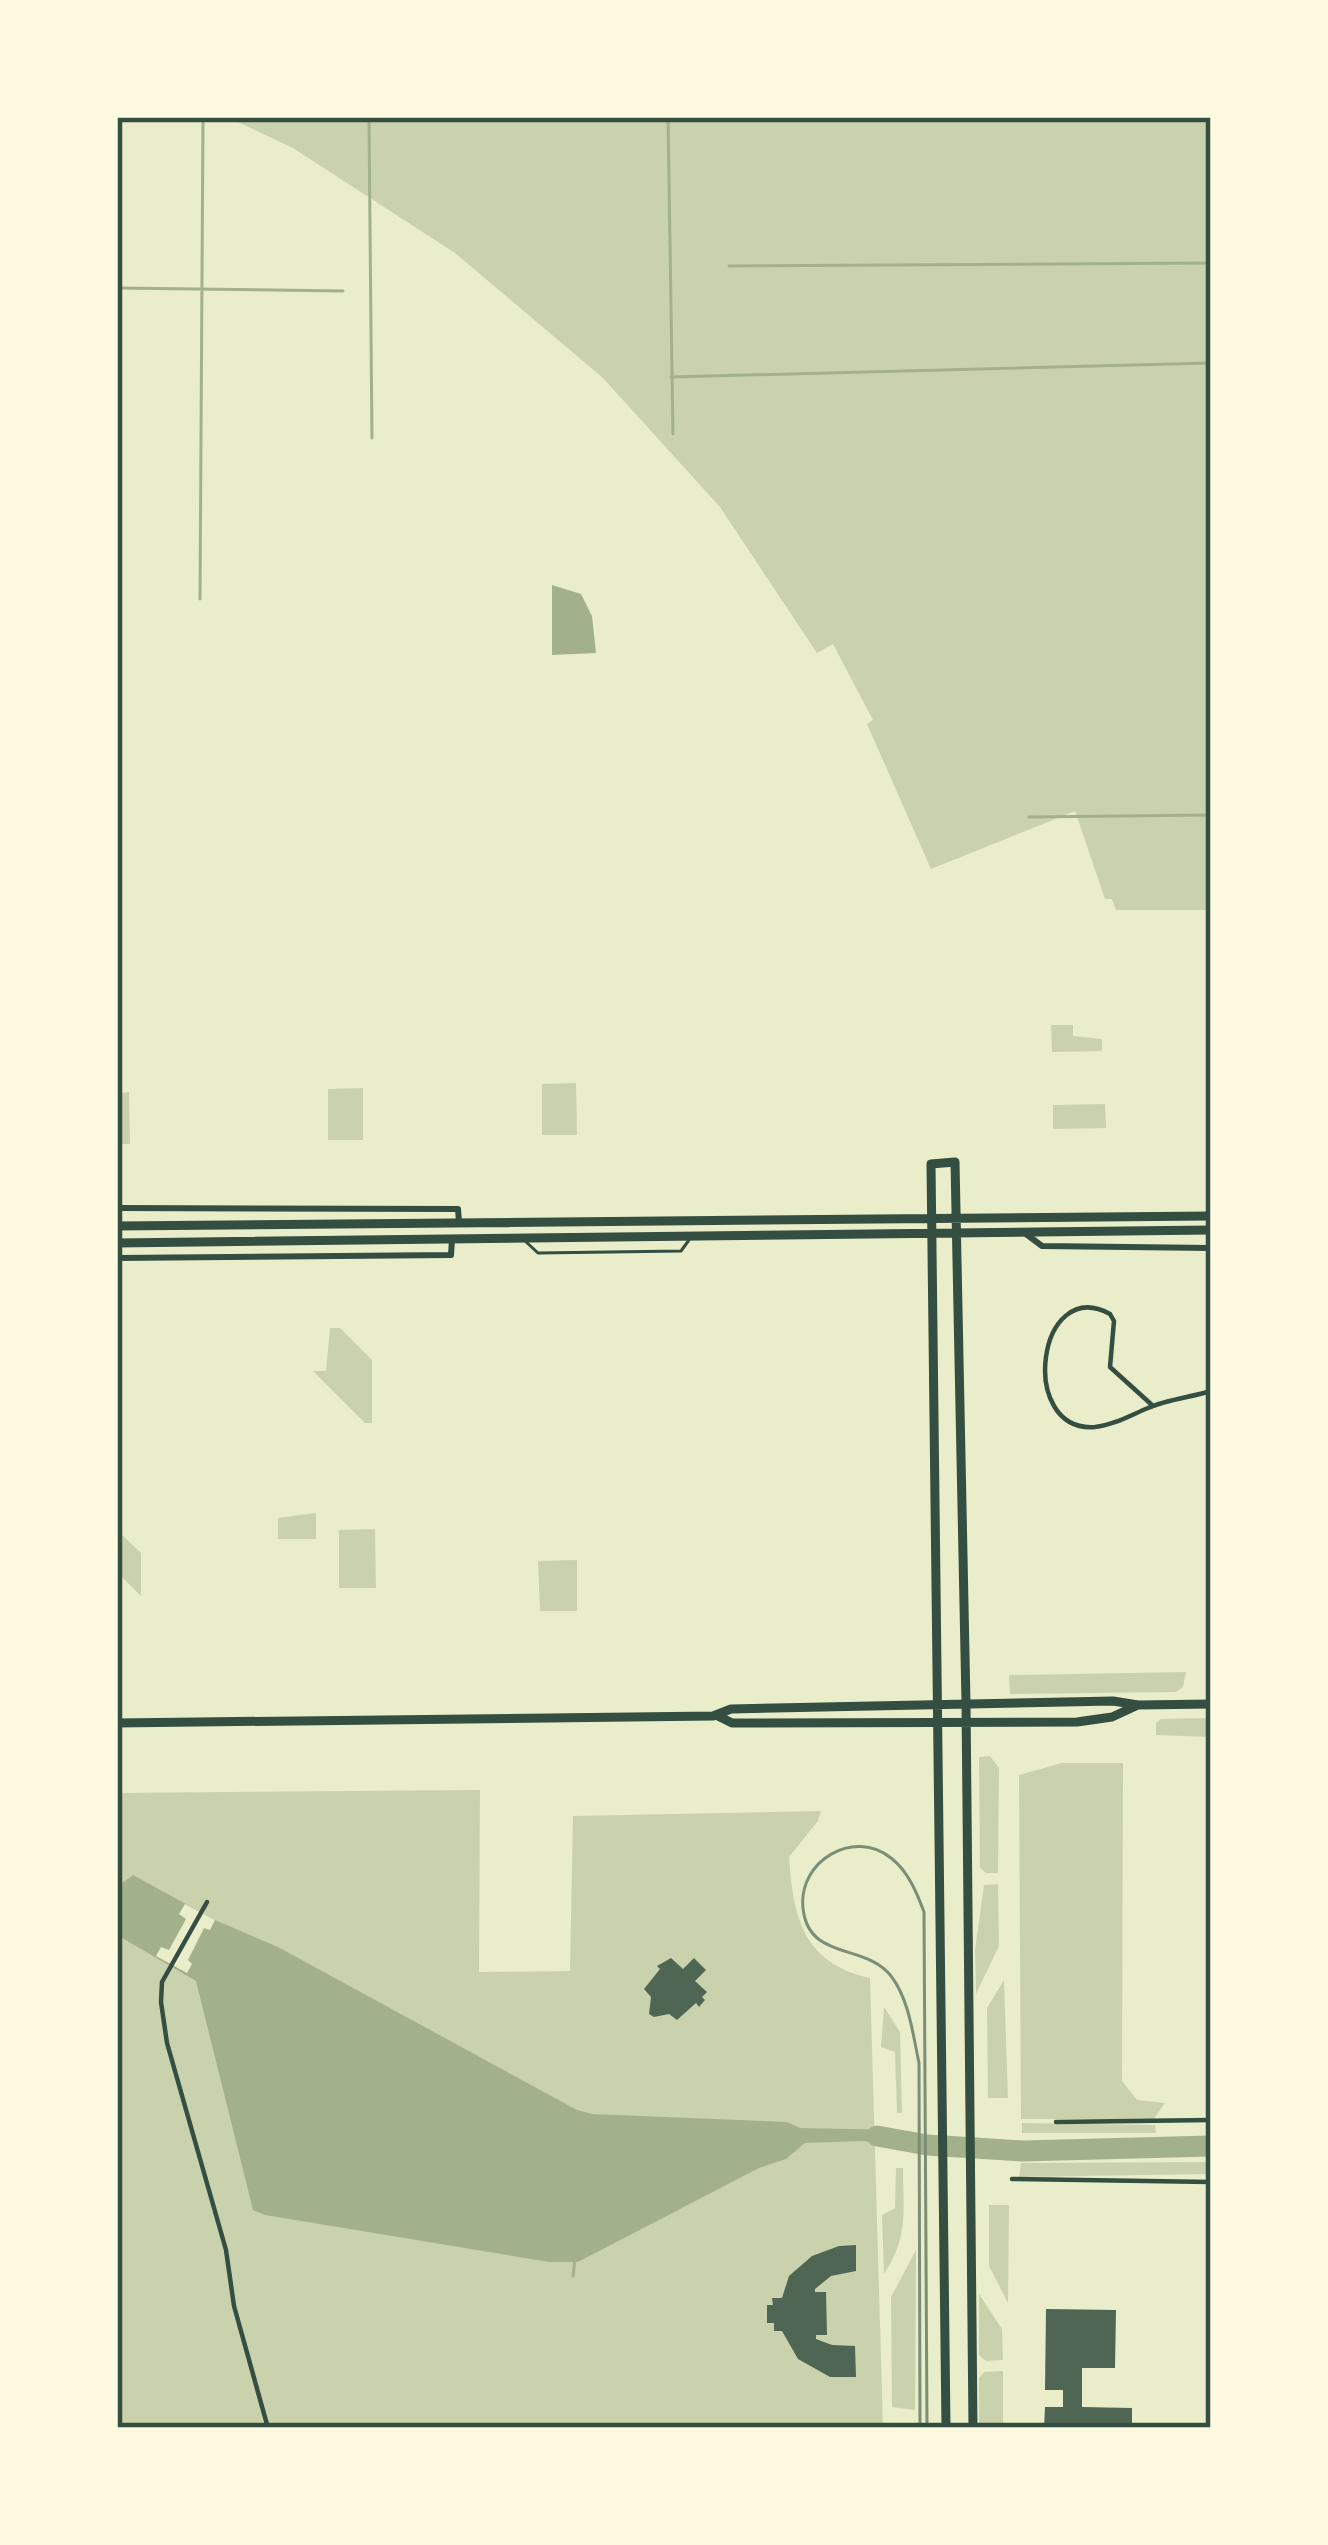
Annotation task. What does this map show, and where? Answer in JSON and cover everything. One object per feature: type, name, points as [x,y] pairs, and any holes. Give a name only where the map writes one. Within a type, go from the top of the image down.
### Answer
[{"type":"street","points":[[946,2428],[931,1164],[956,1162],[973,2428]]},
{"type":"street","points":[[117,1208],[458,1209],[459,1222]]},
{"type":"street","points":[[117,1226],[1211,1216]]},
{"type":"street","points":[[117,1243],[1211,1230]]},
{"type":"street","points":[[1023,1232],[1042,1246],[1211,1248]]},
{"type":"street","points":[[117,1258],[451,1255],[452,1239]]},
{"type":"street","points":[[1152,1405],[1110,1366],[1114,1321],[1110,1314],[1084,1308],[1067,1311],[1056,1321],[1047,1380],[1049,1401],[1057,1415],[1076,1425],[1096,1427],[1134,1416],[1152,1405],[1211,1391]]},
{"type":"street","points":[[718,1716],[730,1709],[966,1703],[1211,1704]]},
{"type":"street","points":[[117,1723],[718,1716],[732,1723],[1077,1722],[1112,1717],[1138,1705]]},
{"type":"street","points":[[207,1901],[162,1982],[161,2002],[167,2043],[226,2250],[234,2306],[268,2428]]},
{"type":"street","points":[[1056,2122],[1211,2120]]},
{"type":"street","points":[[1012,2179],[1211,2182]]},
{"type":"shaded area","points":[[227,117],[1211,117],[1211,910],[1116,910],[1112,899],[1105,899],[1075,811],[931,869],[867,724],[873,720],[833,644],[817,653],[720,507],[603,378],[455,253],[293,148]]},
{"type":"shaded area","points":[[552,585],[581,594],[592,616],[596,653],[552,655]]},
{"type":"shaded area","points":[[1051,1025],[1073,1025],[1073,1036],[1102,1039],[1102,1051],[1052,1052]]},
{"type":"shaded area","points":[[576,1083],[577,1135],[542,1135],[542,1084]]},
{"type":"shaded area","points":[[363,1088],[363,1140],[328,1140],[328,1089]]},
{"type":"shaded area","points":[[129,1092],[130,1144],[117,1144],[117,1093]]},
{"type":"shaded area","points":[[1105,1104],[1106,1128],[1053,1129],[1053,1105]]},
{"type":"shaded area","points":[[330,1328],[340,1328],[372,1360],[372,1423],[365,1423],[313,1371],[326,1371]]},
{"type":"shaded area","points":[[316,1513],[316,1539],[278,1539],[278,1518]]},
{"type":"shaded area","points":[[375,1529],[376,1588],[339,1588],[339,1530]]},
{"type":"shaded area","points":[[117,1530],[141,1553],[141,1596],[117,1572]]},
{"type":"shaded area","points":[[577,1560],[577,1611],[540,1611],[538,1561]]},
{"type":"shaded area","points":[[1186,1672],[1183,1687],[1176,1692],[1010,1694],[1009,1675]]},
{"type":"shaded area","points":[[1211,1718],[1211,1737],[1156,1735],[1161,1719]]},
{"type":"shaded area","points":[[990,1756],[999,1768],[998,1873],[980,1868],[979,1757]]},
{"type":"shaded area","points":[[1062,1763],[1123,1763],[1122,2081],[1137,2100],[1165,2103],[1154,2119],[1021,2119],[1019,1775]]},
{"type":"shaded area","points":[[480,1790],[479,1972],[570,1971],[573,1816],[821,1811],[789,1857],[791,1879],[799,1918],[816,1949],[847,1971],[870,1978],[883,2428],[117,2428],[117,1793]]},
{"type":"shaded area","points":[[133,1875],[215,1920],[278,1947],[577,2110],[787,2122],[800,2128],[901,2130],[901,2147],[864,2141],[805,2143],[786,2159],[759,2168],[578,2262],[549,2262],[265,2215],[253,2210],[196,1981],[117,1935],[117,1887]]},
{"type":"shaded area","points":[[998,1884],[999,1946],[976,1994],[975,1950],[984,1885]]},
{"type":"shaded area","points":[[1004,1980],[1008,2098],[988,2098],[987,2008]]},
{"type":"shaded area","points":[[884,2007],[900,2032],[902,2113],[897,2113],[895,2052],[881,2047]]},
{"type":"shaded area","points":[[1022,2123],[1155,2125],[1156,2133],[1022,2133]]},
{"type":"shaded area","points":[[1210,2162],[1209,2174],[1019,2177],[1021,2163]]},
{"type":"shaded area","points":[[896,2168],[903,2168],[903,2223],[898,2247],[884,2274],[882,2215],[895,2208]]},
{"type":"shaded area","points":[[989,2205],[1009,2205],[1008,2303],[989,2266]]},
{"type":"shaded area","points":[[916,2250],[915,2410],[892,2407],[891,2297]]},
{"type":"shaded area","points":[[979,2294],[1002,2329],[1003,2360],[986,2361],[979,2355]]},
{"type":"shaded area","points":[[1003,2371],[1003,2428],[979,2428],[979,2378],[984,2372]]},
{"type":"pier","points":[[185,1904],[215,1920],[210,1930],[204,1928],[188,1960],[192,1964],[187,1973],[156,1956],[161,1947],[169,1950],[186,1919],[179,1914]]},
{"type":"building","points":[[671,1958],[683,1969],[694,1958],[706,1970],[695,1981],[707,1992],[702,1997],[705,2000],[677,2020],[669,2014],[649,2014],[651,1997],[644,1989],[660,1969],[657,1966]]},
{"type":"building","points":[[856,2245],[856,2271],[831,2276],[815,2289],[826,2292],[827,2335],[816,2335],[816,2339],[855,2346],[856,2377],[830,2377],[798,2359],[782,2331],[774,2331],[774,2323],[767,2323],[767,2305],[773,2305],[772,2298],[782,2298],[789,2276],[812,2256]]},
{"type":"building","points":[[1046,2309],[1116,2310],[1115,2368],[1082,2368],[1082,2407],[1132,2408],[1132,2428],[1044,2428],[1045,2407],[1063,2407],[1063,2390],[1045,2390]]},
{"type":"waterway","points":[[200,599],[203,117]]},
{"type":"waterway","points":[[668,117],[673,434]]},
{"type":"waterway","points":[[369,121],[372,438]]},
{"type":"waterway","points":[[729,266],[1211,263]]},
{"type":"waterway","points":[[117,288],[343,291]]},
{"type":"waterway","points":[[671,377],[1211,363]]},
{"type":"waterway","points":[[1029,817],[1211,815]]},
{"type":"waterway","points":[[877,2136],[927,2145],[1023,2151],[1211,2146]]},
{"type":"waterway","points":[[573,2276],[575,2259]]},
{"type":"tram line","points":[[920,2428],[919,2063],[912,2029],[891,1976],[867,1959],[815,1936],[803,1908],[809,1876],[831,1854],[846,1848],[876,1850],[891,1858],[907,1876],[924,1912],[927,2428]]}]
